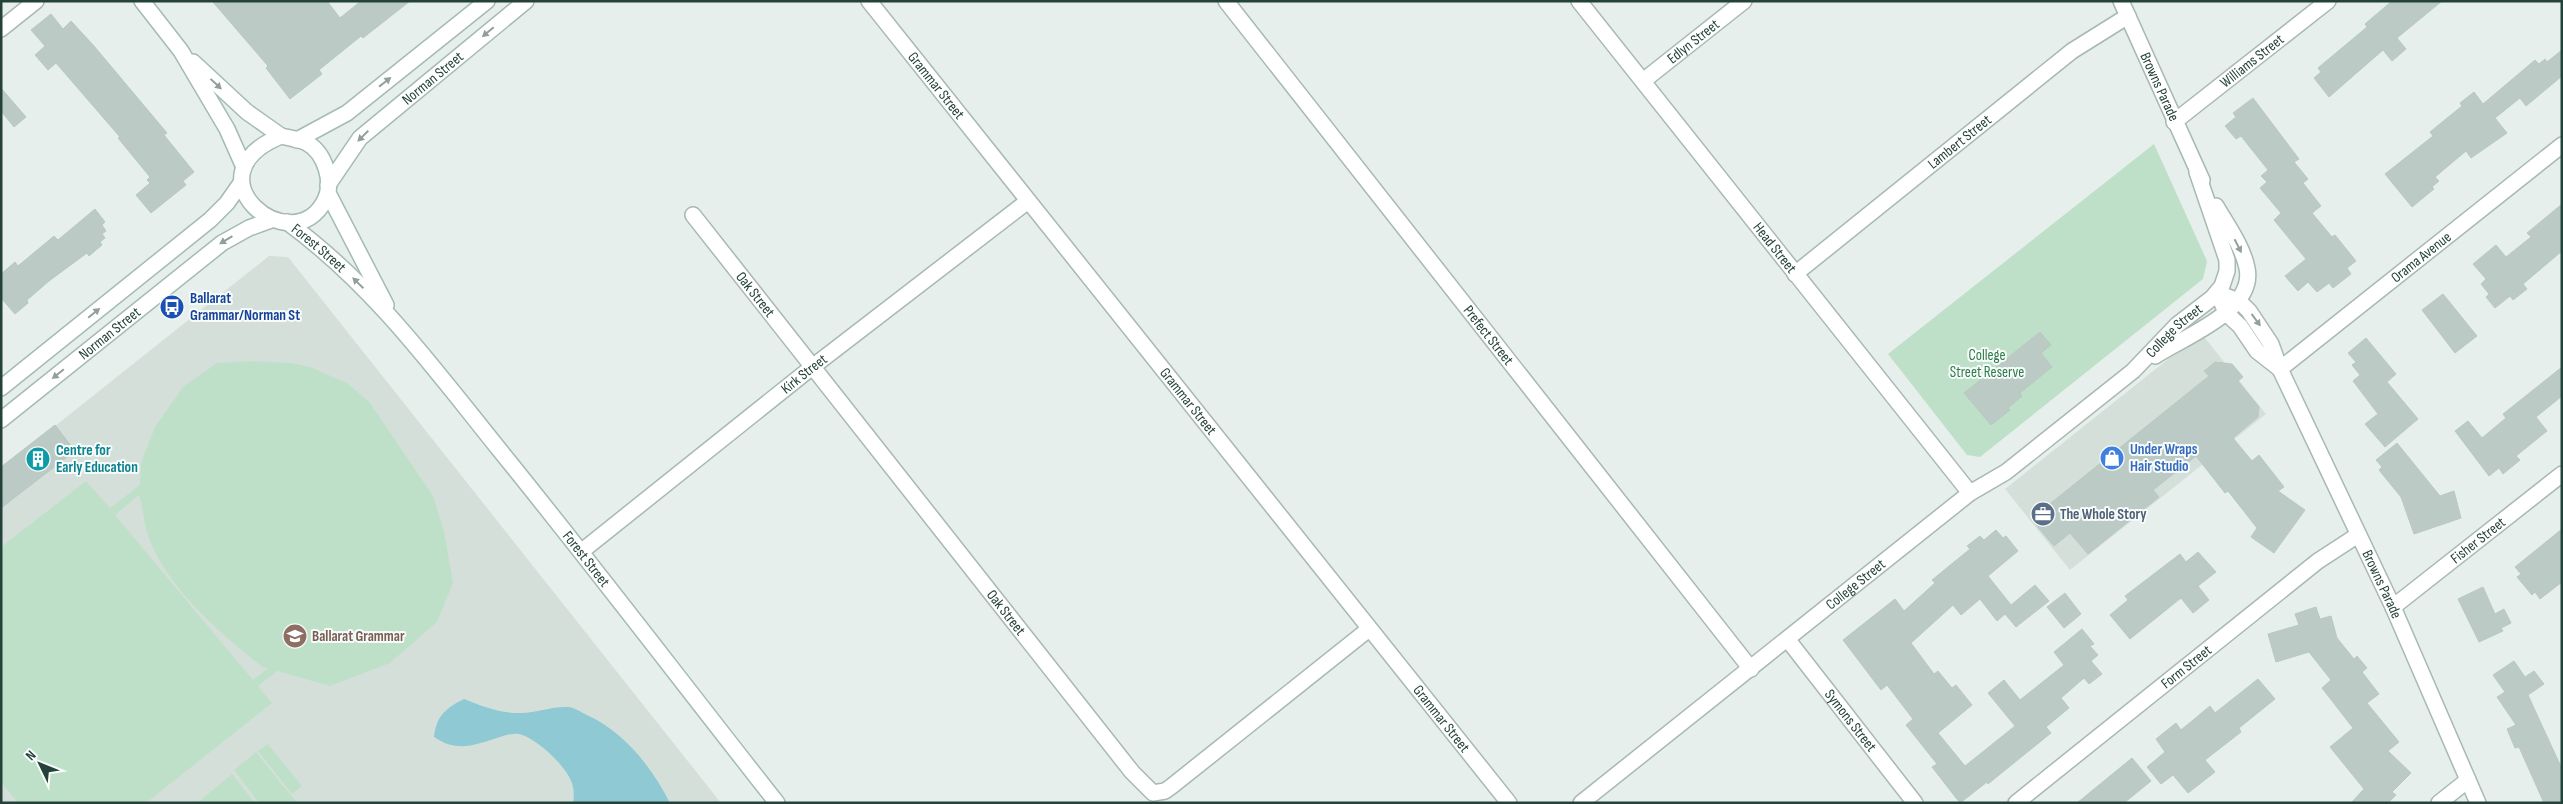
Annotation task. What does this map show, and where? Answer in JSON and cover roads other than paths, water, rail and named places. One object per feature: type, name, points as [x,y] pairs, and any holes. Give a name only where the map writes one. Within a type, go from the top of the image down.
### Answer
[{"type":"street","points":[[1,28],[36,1]]},
{"type":"street","points":[[142,1],[181,51],[227,129],[243,165],[241,183],[254,207],[270,220],[304,222],[310,219],[319,209],[328,189],[321,156],[307,143],[281,136],[247,112],[181,51]]},
{"type":"street","name":"Norman Street","points":[[297,140],[347,113],[488,1]]},
{"type":"street","name":"Norman Street","points":[[328,189],[360,138],[526,1]]},
{"type":"street","name":"Grammar Street","points":[[868,1],[1509,803]]},
{"type":"street","name":"Prefect Street","points":[[1226,1],[1750,669]]},
{"type":"street","name":"Head Street","points":[[1579,1],[1970,493]]},
{"type":"street","name":"Edlyn Street","points":[[1643,82],[1744,1]]},
{"type":"street","name":"Browns Parade","points":[[2121,1],[2174,122],[2247,268],[2246,287],[2239,301],[2226,313]]},
{"type":"street","name":"Williams Street","points":[[2174,122],[2328,1]]},
{"type":"street","name":"Lambert Street","points":[[1795,274],[2072,51],[2128,16]]},
{"type":"street","points":[[243,165],[252,153],[265,143],[281,136]]},
{"type":"street","name":"Orama Avenue","points":[[2280,369],[2562,144]]},
{"type":"street","name":"Browns Parade","points":[[2198,172],[2227,260],[2226,276],[2217,293],[2226,313],[2240,326],[2257,351],[2280,369]]},
{"type":"street","name":"Norman Street","points":[[1,388],[210,220],[241,183]]},
{"type":"street","name":"Forest Street","points":[[328,189],[393,317]]},
{"type":"street","name":"Kirk Street","points":[[582,551],[812,368],[1028,201]]},
{"type":"street","name":"Oak Street","points":[[693,215],[1153,798],[1172,786],[1369,629]]},
{"type":"street","name":"Norman Street","points":[[1,420],[222,243],[249,228],[270,220]]},
{"type":"street","name":"Forest Street","points":[[287,222],[318,245],[393,317],[582,551],[777,803]]},
{"type":"street","points":[[2217,293],[2239,301]]},
{"type":"street","name":"College Street","points":[[2133,371],[2177,324],[2217,293]]},
{"type":"street","name":"Browns Parade","points":[[2239,301],[2267,336],[2280,369],[2393,607],[2478,803]]},
{"type":"street","name":"College Street","points":[[1581,803],[1788,640],[1970,493],[2006,472],[2133,371],[2226,313]]},
{"type":"street","name":"Fisher Street","points":[[2393,607],[2562,474]]},
{"type":"street","name":"Form Street","points":[[2016,803],[2318,561],[2358,535]]},
{"type":"street","name":"Symons Street","points":[[1788,640],[1915,803]]},
{"type":"street","points":[[2439,803],[2468,780]]},
{"type":"water","points":[[464,699],[508,712],[523,713],[563,707],[578,710],[613,731],[635,751],[654,776],[670,803],[573,803],[574,795],[571,780],[552,755],[535,741],[519,734],[512,734],[474,745],[459,746],[451,745],[434,737],[437,723],[443,714],[447,709]]},
{"type":"place","name":"Ballarat Grammar/Norman St","points":[[172,307]]},
{"type":"place","name":"Under Wraps Hair Studio","points":[[2112,458]]},
{"type":"place","name":"Centre for Early Education","points":[[38,459]]},
{"type":"place","name":"The Whole Story","points":[[2043,514]]},
{"type":"place","name":"Ballarat Grammar","points":[[295,636]]},
{"type":"park label","name":"College Street Reserve","points":[[1987,364]]}]
